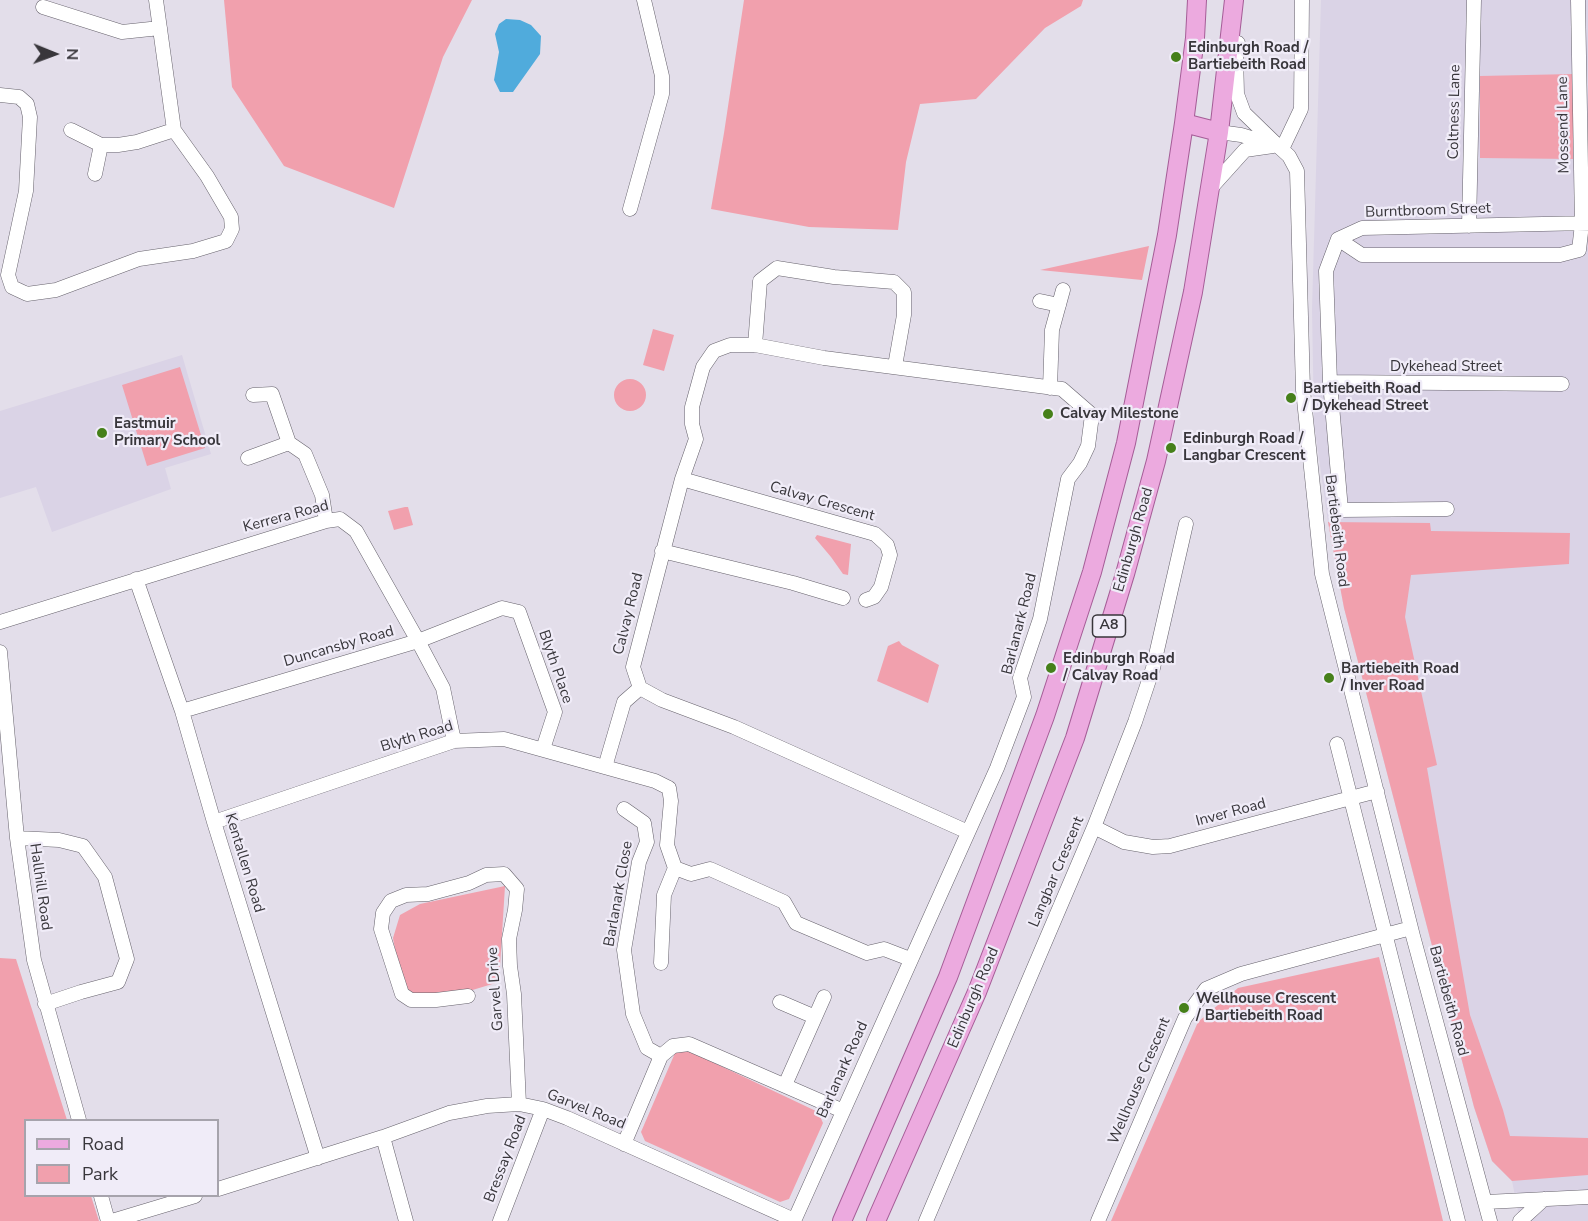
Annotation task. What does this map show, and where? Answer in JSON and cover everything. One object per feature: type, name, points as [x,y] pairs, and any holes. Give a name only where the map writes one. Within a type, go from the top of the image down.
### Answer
[{"type":"main road","name":"A8","points":[[842,1221],[948,977],[1045,716],[1092,572],[1126,443],[1167,235],[1195,38],[1197,0]]},
{"type":"main road","name":"Edinburgh Road","points":[[876,1221],[977,992],[1075,738],[1156,461],[1193,292],[1219,132],[1235,0]]},
{"type":"main road","points":[[1184,123],[1219,132]]},
{"type":"street","points":[[0,94],[19,97],[27,104],[30,117],[26,191],[8,275],[12,287],[27,294],[56,290],[139,259],[193,251],[225,241],[232,229],[231,217],[207,176],[174,130],[156,0]]},
{"type":"street","points":[[630,209],[662,94],[662,76],[644,0]]},
{"type":"street","name":"Bartiebeith Road","points":[[1235,0],[1241,17],[1236,56],[1237,94],[1244,113],[1280,147],[1294,164],[1298,177],[1303,390],[1322,574],[1412,928],[1490,1221]]},
{"type":"street","points":[[1280,147],[1301,110],[1302,0]]},
{"type":"street","name":"Coltness Lane","points":[[1469,226],[1474,0]]},
{"type":"street","name":"Mossend Lane","points":[[1338,239],[1362,255],[1560,255],[1579,250],[1585,224],[1578,0]]},
{"type":"street","points":[[43,7],[122,32],[160,28]]},
{"type":"street","points":[[70,130],[101,145],[118,145],[137,142],[174,130]]},
{"type":"street","points":[[1219,132],[1241,135],[1280,147]]},
{"type":"street","points":[[95,174],[101,145]]},
{"type":"street","points":[[1209,189],[1245,150],[1280,147]]},
{"type":"street","name":"Burntbroom Street","points":[[1338,239],[1362,228],[1585,224]]},
{"type":"street","points":[[1338,239],[1326,271],[1330,382],[1341,510],[1447,509]]},
{"type":"street","points":[[755,345],[760,281],[777,268],[834,277],[894,282],[904,292],[904,315],[895,366]]},
{"type":"street","points":[[1050,388],[1052,330],[1064,290]]},
{"type":"street","points":[[1040,301],[1059,305]]},
{"type":"street","name":"Calvay Road","points":[[640,688],[633,667],[662,551],[696,439],[692,424],[692,407],[703,367],[714,351],[730,345],[755,345]]},
{"type":"street","name":"Barlanark Road","points":[[755,345],[824,358],[1062,389],[1092,415],[1088,446],[1080,463],[1068,479],[1040,619],[1020,678],[1024,697],[997,768],[794,1220]]},
{"type":"street","name":"Dykehead Street","points":[[1330,382],[1562,384]]},
{"type":"street","points":[[253,395],[272,394],[289,443],[305,454],[322,495],[326,521]]},
{"type":"street","points":[[248,459],[289,443]]},
{"type":"street","name":"Calvay Crescent","points":[[682,479],[875,534],[886,545],[890,555],[881,587],[874,597],[866,600]]},
{"type":"street","name":"Kerrera Road","points":[[0,622],[326,521],[339,519],[356,531],[443,688],[454,741]]},
{"type":"street","name":"Langbar Crescent","points":[[926,1221],[1094,827],[1135,722],[1153,668],[1186,524]]},
{"type":"street","points":[[662,551],[793,583],[843,598]]},
{"type":"street","name":"Kentallen Road","points":[[136,579],[182,711],[318,1158]]},
{"type":"street","name":"Duncansby Road","points":[[182,711],[418,641],[502,608]]},
{"type":"street","name":"Blyth Place","points":[[502,608],[519,612],[555,712],[543,749]]},
{"type":"street","name":"Hallhill Road","points":[[0,651],[17,838],[34,960],[79,1119]]},
{"type":"street","points":[[605,767],[624,702],[640,688],[662,700],[734,727],[968,832]]},
{"type":"street","name":"Blyth Road","points":[[214,822],[454,741],[504,739],[655,781],[669,788],[671,801],[667,845],[675,868]]},
{"type":"street","points":[[1338,744],[1458,1221]]},
{"type":"street","name":"Inver Road","points":[[1094,827],[1124,842],[1153,847],[1170,846],[1377,792]]},
{"type":"street","name":"Barlanark Close","points":[[624,809],[644,823],[647,842],[639,862],[624,950],[633,1014],[647,1048],[662,1056]]},
{"type":"street","points":[[17,838],[59,840],[84,846],[105,877],[127,959],[118,982],[45,1004]]},
{"type":"street","points":[[661,963],[664,895],[675,868],[691,874],[710,869],[784,902],[796,923],[867,953],[884,949],[910,959]]},
{"type":"street","name":"Garvel Drive","points":[[468,996],[411,1000],[402,994],[381,929],[383,912],[391,900],[406,895],[428,894],[469,884],[486,875],[504,874],[517,889],[509,946],[514,994],[519,1104]]},
{"type":"street","name":"Wellhouse Crescent","points":[[1098,1221],[1185,1018],[1206,989],[1241,974],[1412,928]]},
{"type":"street","points":[[785,1085],[824,997]]},
{"type":"street","points":[[780,1002],[814,1017]]},
{"type":"street","points":[[624,1144],[662,1056],[673,1046],[689,1044],[843,1112]]},
{"type":"street","name":"Garvel Road","points":[[219,1189],[383,1137],[449,1113],[487,1106],[519,1104],[543,1109],[794,1220]]},
{"type":"street","name":"Bressay Road","points":[[500,1221],[543,1109]]},
{"type":"street","points":[[383,1137],[406,1221]]},
{"type":"street","points":[[101,1197],[110,1221],[192,1197]]},
{"type":"street","points":[[1485,1202],[1588,1197]]},
{"type":"street","points":[[1520,1221],[1544,1199]]},
{"type":"shaded area","points":[[1321,0],[1588,0],[1588,1221],[1520,1221],[1512,1181],[1492,1161],[1474,1107],[1344,608],[1328,522],[1314,423],[1312,309]]},
{"type":"shaded area","name":"Eastmuir Primary School","points":[[182,355],[211,454],[165,468],[171,489],[52,532],[36,487],[0,498],[0,411]]},
{"type":"green space","points":[[224,0],[472,0],[443,57],[394,208],[284,166],[232,87]]},
{"type":"green space","points":[[744,0],[1083,0],[1081,6],[1045,28],[976,99],[920,104],[906,162],[898,230],[809,227],[711,209]]},
{"type":"green space","points":[[1573,74],[1573,159],[1480,158],[1480,76]]},
{"type":"green space","points":[[1149,246],[1142,280],[1040,270]]},
{"type":"green space","points":[[653,329],[674,335],[664,371],[643,365]]},
{"type":"green space","points":[[180,367],[205,448],[147,466],[122,385]]},
{"type":"green space","points":[[630,379],[641,384],[646,395],[641,406],[630,411],[619,406],[614,395],[619,384]]},
{"type":"green space","points":[[408,507],[413,525],[394,530],[388,511]]},
{"type":"green space","points":[[1328,522],[1430,523],[1431,531],[1570,533],[1569,564],[1411,575],[1405,617],[1437,765],[1427,768],[1470,1015],[1510,1136],[1588,1138],[1588,1175],[1512,1181],[1492,1161],[1474,1107],[1344,608]]},
{"type":"green space","points":[[817,535],[851,544],[848,575],[843,574],[815,538]]},
{"type":"green space","points":[[899,641],[902,645],[939,665],[928,703],[877,681],[888,646]]},
{"type":"green space","points":[[505,886],[499,982],[436,1001],[414,996],[401,983],[393,938],[400,915],[420,904]]},
{"type":"green space","points":[[1379,957],[1443,1221],[1111,1221],[1198,1022],[1238,988]]},
{"type":"green space","points":[[0,958],[16,959],[67,1119],[24,1119],[24,1197],[91,1197],[99,1221],[0,1221]]},
{"type":"green space","points":[[687,1050],[818,1112],[823,1123],[789,1199],[780,1202],[645,1141],[641,1132],[675,1053]]},
{"type":"water","points":[[506,19],[520,20],[531,25],[541,36],[540,54],[513,92],[500,92],[494,80],[499,52],[495,34],[499,24]]},
{"type":"place","name":"Edinburgh Road / Bartiebeith Road","points":[[1176,57]]},
{"type":"place","name":"Bartiebeith Road / Dykehead Street","points":[[1291,398]]},
{"type":"place","name":"Calvay Milestone","points":[[1048,414]]},
{"type":"place","name":"Eastmuir Primary School","points":[[102,433]]},
{"type":"place","name":"Edinburgh Road / Langbar Crescent","points":[[1171,448]]},
{"type":"place","name":"Edinburgh Road / Calvay Road","points":[[1051,668]]},
{"type":"place","name":"Bartiebeith Road / Inver Road","points":[[1329,678]]},
{"type":"place","name":"Wellhouse Crescent / Bartiebeith Road","points":[[1184,1008]]}]
